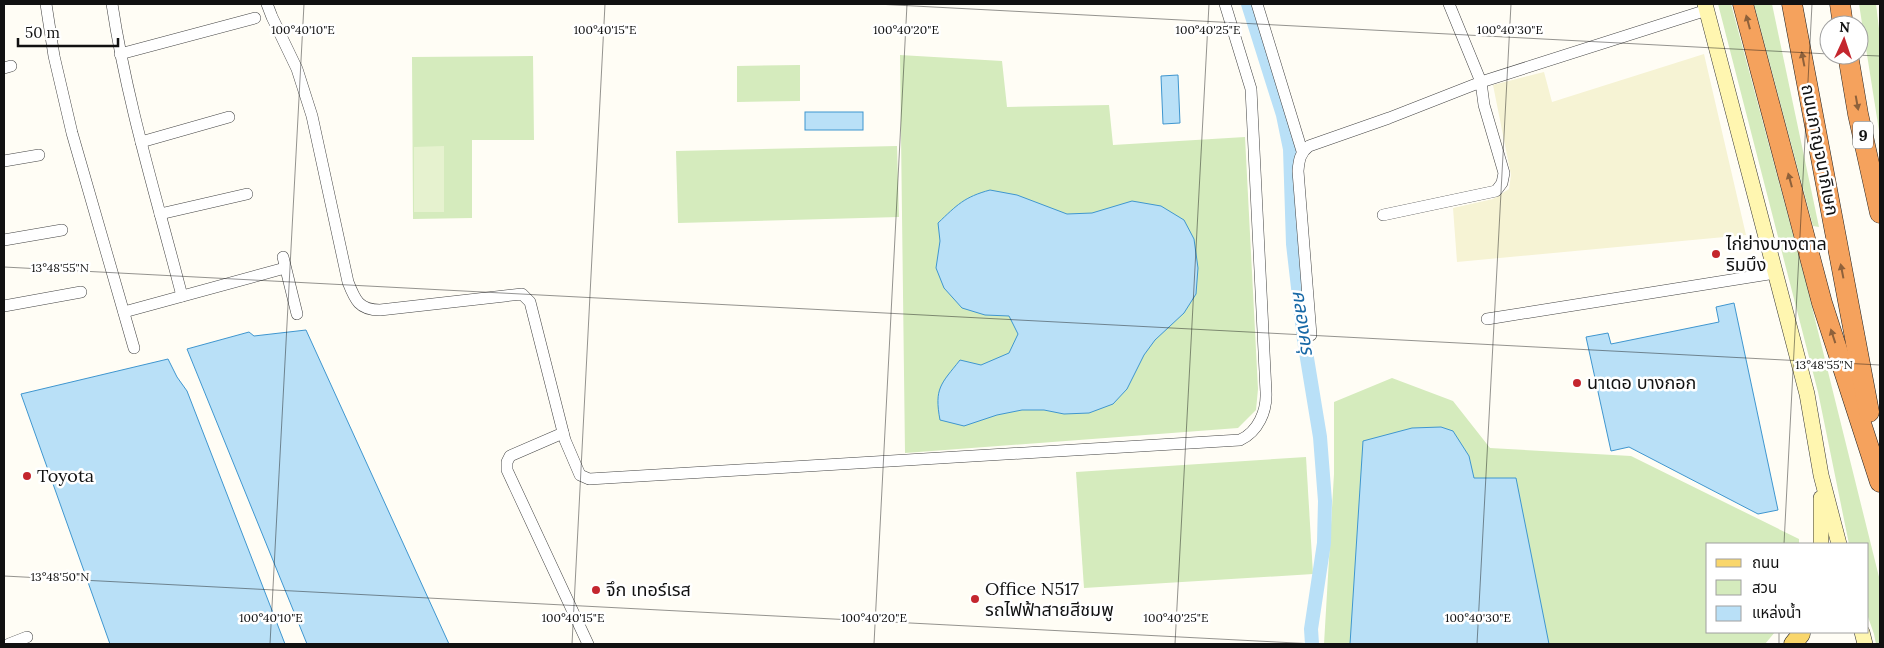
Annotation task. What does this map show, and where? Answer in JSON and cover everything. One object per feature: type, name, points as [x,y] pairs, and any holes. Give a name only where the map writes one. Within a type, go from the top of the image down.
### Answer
[{"type":"highway","points":[[1743,4],[1822,303],[1880,482]]},
{"type":"highway","name":"ถนนกาญจนาภิเษก","points":[[1792,4],[1880,473]]},
{"type":"highway","name":"9","points":[[1850,65],[1858,114],[1880,214]]},
{"type":"main road","points":[[1706,7],[1807,394],[1821,475],[1839,543]]},
{"type":"main road","points":[[1821,475],[1821,543]]},
{"type":"street","points":[[46,4],[54,56],[72,132],[134,348]]},
{"type":"street","points":[[112,4],[120,54],[141,142],[182,296]]},
{"type":"street","points":[[267,4],[297,69],[312,116],[348,282],[355,298],[361,306],[369,310],[380,310],[522,294],[530,302],[563,433],[580,474],[589,479],[1240,440],[1246,438],[1254,430],[1263,414],[1266,392],[1251,89],[1225,4]]},
{"type":"street","points":[[1257,4],[1302,151],[1298,171],[1311,335]]},
{"type":"street","points":[[1383,215],[1496,191],[1502,183],[1504,173],[1484,105],[1481,82],[1449,4]]},
{"type":"street","points":[[1302,151],[1309,146],[1389,118],[1481,82],[1706,7]]},
{"type":"street","points":[[120,54],[255,18]]},
{"type":"street","points":[[141,142],[229,117]]},
{"type":"street","points":[[4,161],[39,155]]},
{"type":"street","points":[[160,214],[247,194]]},
{"type":"street","points":[[4,240],[62,230]]},
{"type":"street","points":[[124,312],[182,296],[284,263],[297,314]]},
{"type":"street","points":[[1487,319],[1775,273]]},
{"type":"street","points":[[4,306],[81,292]]},
{"type":"street","points":[[563,433],[510,456],[507,462],[508,470],[588,644]]},
{"type":"street","points":[[9,644],[27,637]]},
{"type":"shaded area","points":[[1704,54],[1746,235],[1457,262],[1453,208],[1493,199],[1509,189],[1511,175],[1493,85],[1544,72],[1552,102]]},
{"type":"green space","points":[[1718,4],[1731,4],[1806,283],[1880,581],[1880,644],[1876,644],[1869,620],[1869,543],[1849,543],[1818,392]]},
{"type":"green space","points":[[1754,4],[1772,4],[1819,227],[1813,226]]},
{"type":"green space","points":[[1859,4],[1876,4],[1880,37],[1880,137],[1869,65],[1869,15],[1861,15]]},
{"type":"green space","points":[[900,55],[1002,61],[1007,107],[1109,105],[1113,145],[1245,137],[1258,389],[1256,410],[1238,428],[905,453]]},
{"type":"green space","points":[[533,56],[534,140],[472,140],[472,218],[413,219],[412,57]]},
{"type":"green space","points":[[800,65],[800,101],[737,102],[737,66]]},
{"type":"green space","points":[[444,146],[444,212],[414,212],[414,147]]},
{"type":"green space","points":[[897,146],[899,217],[678,223],[676,151]]},
{"type":"green space","points":[[1392,378],[1453,401],[1490,448],[1631,456],[1799,539],[1799,543],[1706,543],[1706,633],[1774,633],[1765,644],[1324,644],[1334,474],[1334,402]]},
{"type":"green space","points":[[1306,457],[1313,574],[1084,588],[1076,472]]},
{"type":"water","points":[[1178,75],[1180,123],[1163,124],[1161,76]]},
{"type":"water","points":[[805,112],[863,112],[863,130],[805,130]]},
{"type":"water","points":[[990,190],[1017,195],[1067,214],[1092,213],[1132,201],[1161,206],[1184,220],[1194,239],[1198,268],[1196,294],[1184,313],[1155,340],[1144,355],[1127,389],[1113,404],[1089,413],[1064,414],[1044,410],[1022,410],[997,415],[964,426],[940,420],[938,400],[941,387],[960,360],[981,365],[1009,353],[1018,334],[1009,316],[985,315],[962,308],[944,288],[936,268],[940,241],[938,223],[961,202]]},
{"type":"water","points":[[1734,303],[1778,510],[1758,514],[1629,447],[1611,451],[1586,337],[1608,333],[1611,344],[1719,322],[1716,307]]},
{"type":"water","points":[[306,330],[449,644],[307,644],[187,349],[249,332],[254,336]]},
{"type":"water","points":[[168,359],[187,391],[285,644],[110,644],[21,394]]},
{"type":"water","points":[[1441,427],[1453,431],[1469,456],[1474,478],[1516,478],[1549,644],[1350,644],[1363,441],[1412,428]]},
{"type":"waterway","name":"คลองครุ","points":[[1248,4],[1283,115],[1290,149],[1293,244],[1304,340],[1320,437],[1325,501],[1324,543],[1311,629],[1312,644]]},
{"type":"place","name":"ไก่ย่างบางตาล ริมบึง","points":[[1716,254]]},
{"type":"place","name":"นาเดอ บางกอก","points":[[1577,383]]},
{"type":"place","name":"Toyota","points":[[27,476]]},
{"type":"place","name":"จึก เทอร์เรส","points":[[596,590]]},
{"type":"place","name":"Office N517 รถไฟฟ้าสายสีชมพู","points":[[975,599]]}]
